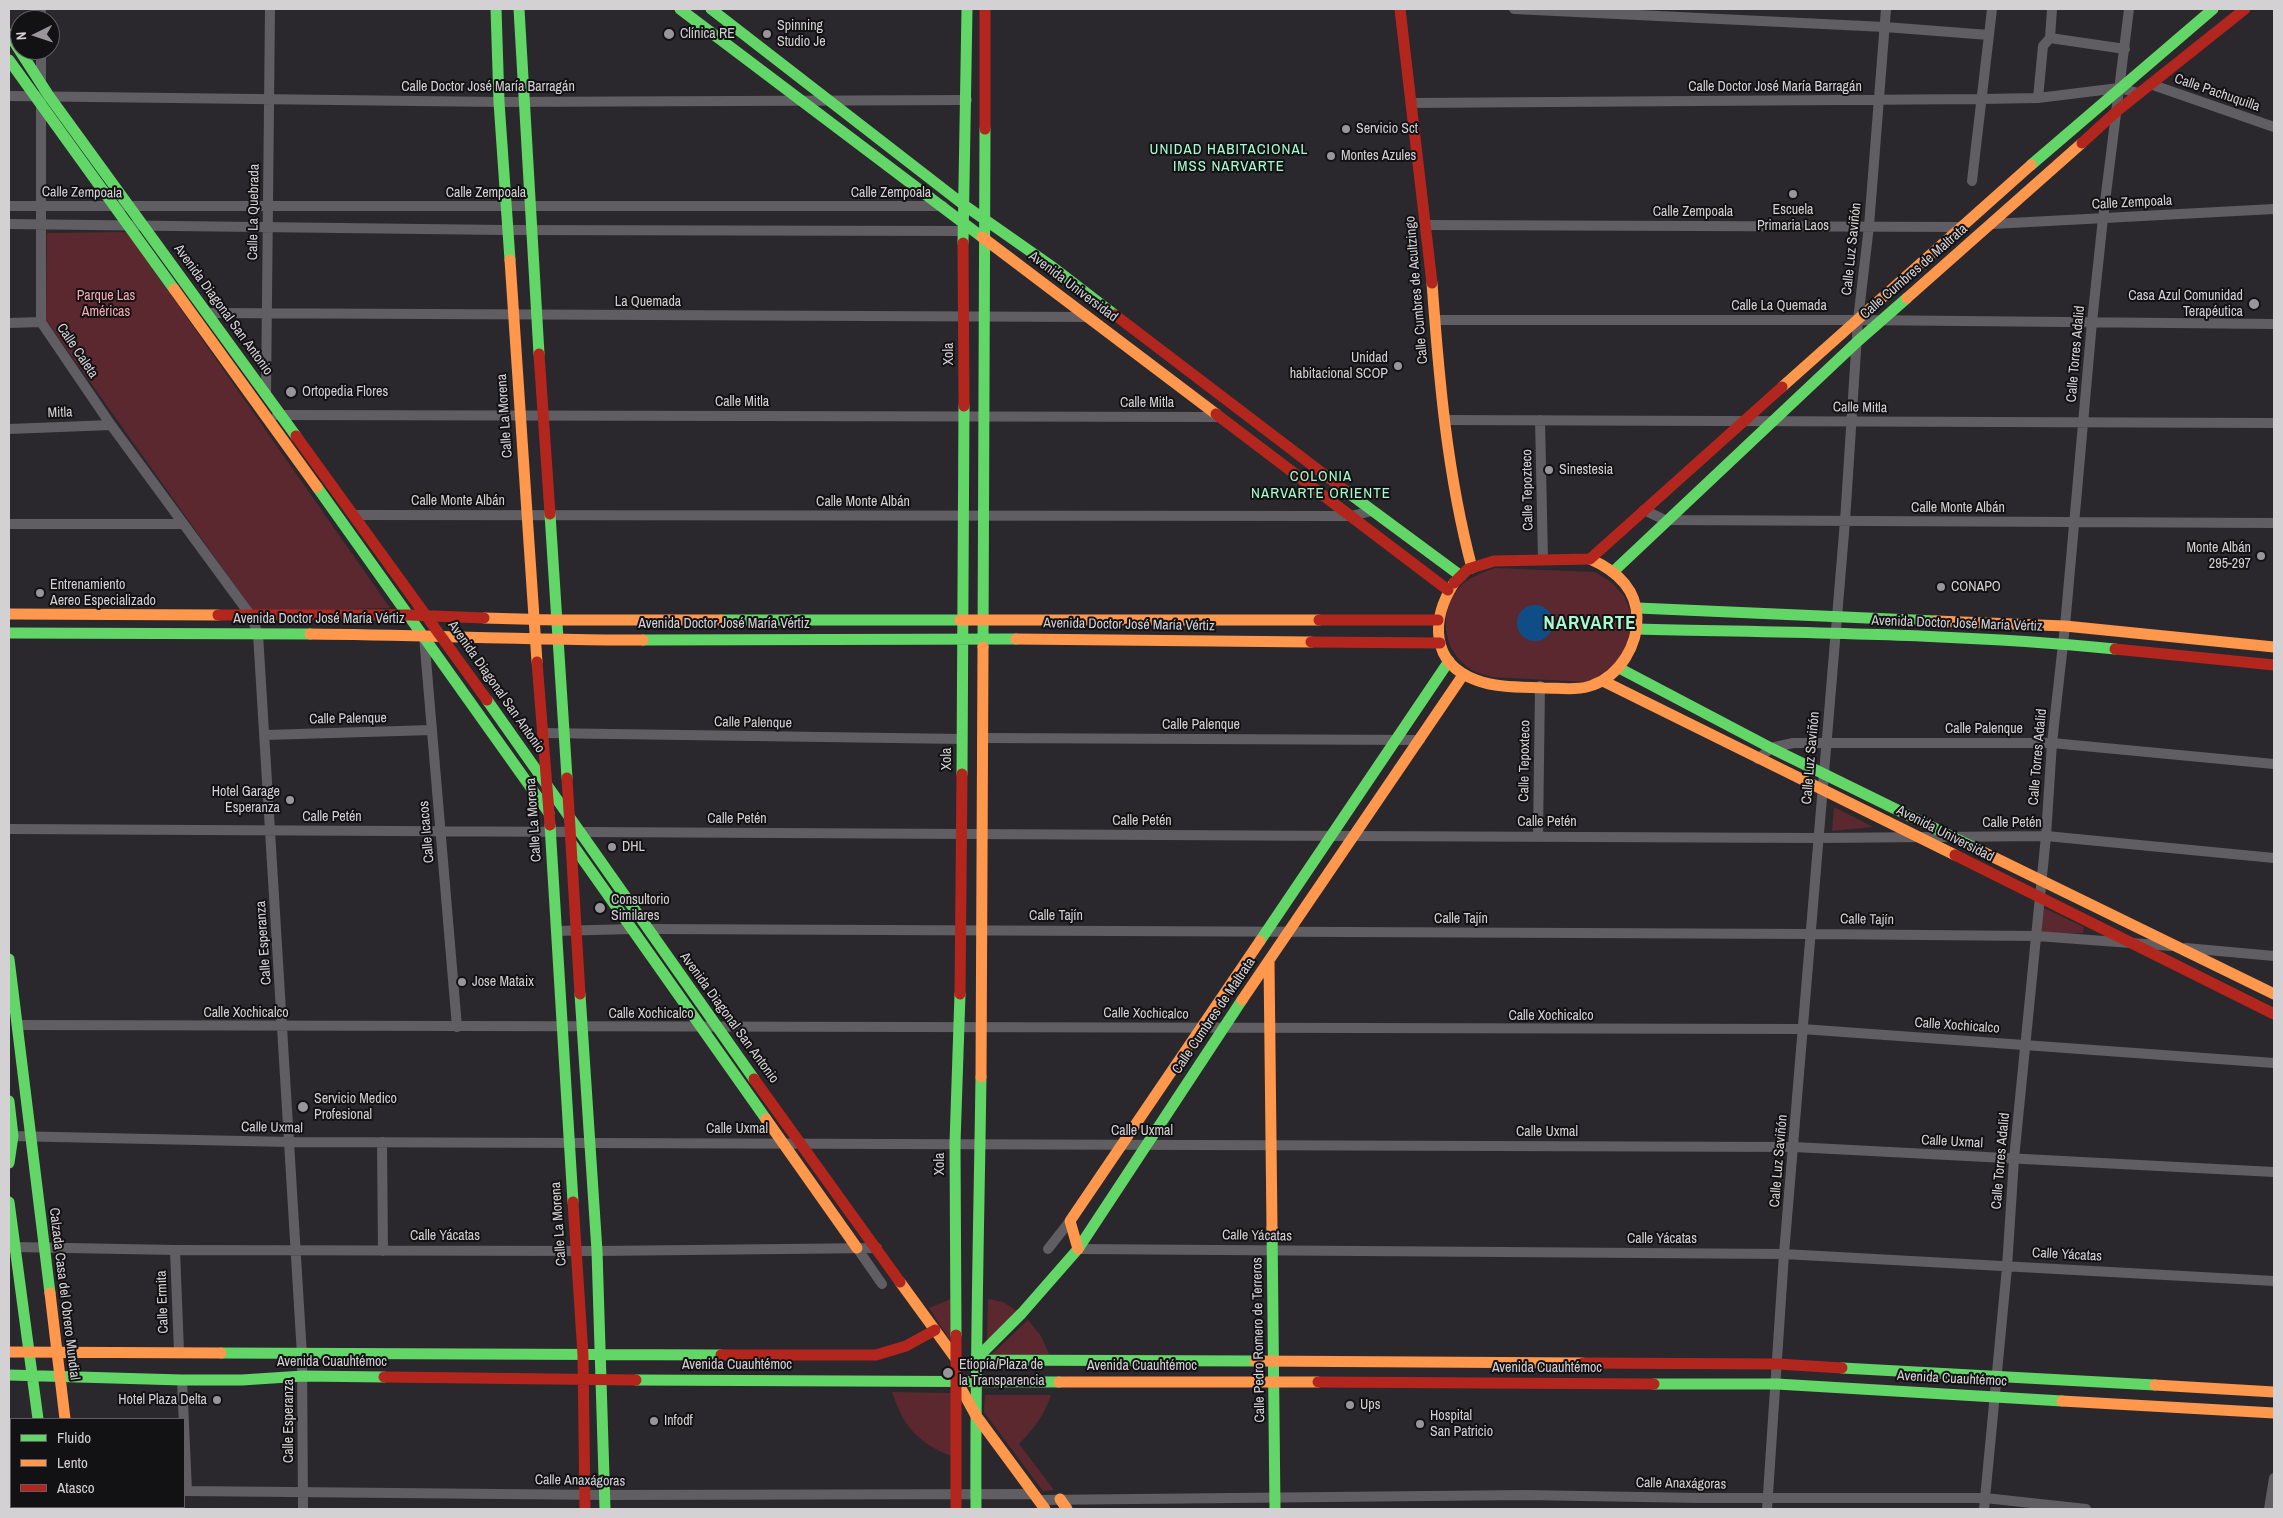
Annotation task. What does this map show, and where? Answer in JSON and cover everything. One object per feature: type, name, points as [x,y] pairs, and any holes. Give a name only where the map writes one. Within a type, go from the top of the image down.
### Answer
[{"type":"main road","name":"Calle La Morena","points":[[496,9],[499,102],[535,639],[550,814],[561,1027],[583,1355],[585,1509]]},
{"type":"main road","points":[[520,9],[523,102],[569,817]]},
{"type":"main road","name":"Avenida Universidad","points":[[680,9],[941,206],[964,227],[1043,284],[1448,590]]},
{"type":"main road","name":"Avenida Universidad","points":[[711,9],[830,99],[964,205],[984,217],[1054,268],[1372,511],[1461,576]]},
{"type":"main road","name":"Xola","points":[[956,1509],[955,1143],[960,1026],[964,516],[964,205],[967,9]]},
{"type":"main road","points":[[976,1509],[975,1360],[982,1027],[985,9]]},
{"type":"main road","name":"Calle Cumbres de Acultzingo","points":[[1400,9],[1426,224],[1445,420],[1460,528],[1472,568]]},
{"type":"main road","name":"Calle Cumbres de Maltrata","points":[[1590,559],[1960,227],[2119,88],[2213,9]]},
{"type":"main road","name":"Calle Cumbres de Maltrata","points":[[1615,570],[1665,520],[1858,341],[1992,224],[2116,111],[2245,9]]},
{"type":"main road","name":"Avenida Diagonal San Antonio","points":[[9,34],[41,83],[41,98],[114,207],[424,634],[550,814],[571,835],[648,929],[717,1028],[956,1359]]},
{"type":"main road","name":"Avenida Diagonal San Antonio","points":[[9,60],[130,207],[426,616],[442,635],[569,817],[571,835],[632,929],[857,1248]]},
{"type":"main road","points":[[1043,284],[1054,268]]},
{"type":"main road","points":[[1271,456],[1283,443]]},
{"type":"main road","points":[[1590,559],[1604,563],[1615,570],[1632,594],[1638,608],[1637,629],[1630,654],[1619,668],[1602,681],[1588,687],[1496,685],[1481,683],[1463,675],[1443,653],[1440,642],[1438,620],[1442,602],[1448,590],[1461,576],[1472,568],[1494,561],[1543,560],[1590,559]]},
{"type":"main road","name":"Avenida Doctor José María Vértiz","points":[[1638,608],[2065,626],[2274,647]]},
{"type":"main road","name":"Avenida Doctor José María Vértiz","points":[[9,614],[410,615],[557,620],[1438,620]]},
{"type":"main road","name":"Avenida Doctor José María Vértiz","points":[[1637,629],[1836,634],[2063,644],[2274,665]]},
{"type":"main road","name":"Avenida Doctor José María Vértiz","points":[[9,633],[424,634],[558,640],[982,638],[1440,642]]},
{"type":"main road","name":"Calle Cumbres de Maltrata","points":[[1070,1221],[1449,661]]},
{"type":"main road","name":"Avenida Universidad","points":[[1619,668],[1771,748],[2274,994]]},
{"type":"main road","name":"Calle Cumbres de Maltrata","points":[[975,1360],[1022,1313],[1078,1249],[1287,932],[1463,675]]},
{"type":"main road","name":"Avenida Universidad","points":[[1602,681],[1758,759],[1822,788],[2274,1014]]},
{"type":"main road","points":[[571,835],[597,1251],[603,1380],[605,1509]]},
{"type":"main road","name":"Calzada Casa del Obrero Mundial","points":[[9,959],[65,1418]]},
{"type":"main road","name":"Calle Pedro Romero de Terreros","points":[[1268,961],[1275,1362],[1275,1504]]},
{"type":"main road","name":"Calzada Casa del Obrero Mundial","points":[[9,1101],[11,1136],[9,1163]]},
{"type":"main road","name":"Calzada Casa del Obrero Mundial","points":[[11,1136],[34,1173]]},
{"type":"main road","points":[[9,1202],[38,1418]]},
{"type":"main road","points":[[1070,1221],[1078,1249]]},
{"type":"main road","name":"Avenida Cuauhtémoc","points":[[9,1352],[179,1352],[302,1355],[876,1355],[906,1346],[935,1330]]},
{"type":"main road","name":"Avenida Cuauhtémoc","points":[[975,1360],[1778,1364],[2274,1392]]},
{"type":"main road","name":"Avenida Cuauhtémoc","points":[[9,1375],[182,1380],[242,1380],[303,1376],[603,1380],[1777,1384],[2274,1413]]},
{"type":"main road","points":[[957,1381],[975,1414],[1039,1501]]},
{"type":"main road","points":[[1060,1499],[1067,1509]]},
{"type":"street","name":"Calle La Quebrada","points":[[266,415],[270,9]]},
{"type":"street","points":[[1514,9],[1884,26],[1989,35]]},
{"type":"street","name":"Calle Luz Saviñón","points":[[1767,1509],[1777,1384],[1784,1254],[1836,634],[1858,320],[1869,226],[1886,9]]},
{"type":"street","points":[[1972,181],[1992,9]]},
{"type":"street","points":[[2038,98],[2043,46],[2050,38],[2052,9]]},
{"type":"street","name":"Calle Torres Adalid","points":[[1984,1509],[1996,1396],[2014,1159],[2037,936],[2052,743],[2065,626],[2092,322],[2129,9]]},
{"type":"street","points":[[2050,38],[2125,49]]},
{"type":"street","points":[[41,60],[41,83]]},
{"type":"street","name":"Calle Pachuquilla","points":[[2150,84],[2274,127]]},
{"type":"street","name":"Calle Doctor José María Barragán","points":[[1412,103],[2038,98],[2119,88],[2138,94]]},
{"type":"street","name":"Calle Doctor José María Barragán","points":[[9,96],[41,98],[499,102],[798,99],[967,100]]},
{"type":"street","name":"Calle Caleta","points":[[41,98],[41,322],[111,426],[251,616]]},
{"type":"street","name":"Calle Zempoala","points":[[9,206],[964,205]]},
{"type":"street","name":"Calle Zempoala","points":[[1992,224],[2274,209]]},
{"type":"street","points":[[9,224],[508,230],[964,227]]},
{"type":"street","name":"Calle Zempoala","points":[[1426,224],[1960,227]]},
{"type":"street","name":"La Quemada","points":[[208,313],[1088,318]]},
{"type":"street","name":"Calle La Quemada","points":[[1435,320],[1858,320],[1880,322],[2274,324]]},
{"type":"street","points":[[9,323],[41,322]]},
{"type":"street","name":"Calle Mitla","points":[[266,415],[1219,417]]},
{"type":"street","name":"Calle Mitla","points":[[1445,420],[1772,420],[1851,423],[2274,423]]},
{"type":"street","name":"Calle Tepozteco","points":[[1540,420],[1543,560]]},
{"type":"street","name":"Mitla","points":[[9,429],[111,426]]},
{"type":"street","name":"Calle Monte Albán","points":[[1644,510],[1665,520],[2274,523]]},
{"type":"street","name":"Calle Monte Albán","points":[[353,514],[1351,516],[1372,511]]},
{"type":"street","points":[[9,524],[183,524]]},
{"type":"street","name":"Calle Esperanza","points":[[251,616],[258,634],[290,1142],[303,1376],[303,1509]]},
{"type":"street","name":"Calle Icacos","points":[[424,634],[457,1027]]},
{"type":"street","name":"Calle Tepoxteco","points":[[1538,836],[1540,686]]},
{"type":"street","name":"Calle Palenque","points":[[265,734],[432,730]]},
{"type":"street","name":"Calle Palenque","points":[[543,733],[962,739]]},
{"type":"street","name":"Calle Palenque","points":[[982,738],[1420,740]]},
{"type":"street","name":"Calle Palenque","points":[[1758,759],[1771,748],[1793,743],[2052,743],[2274,764]]},
{"type":"street","name":"Calle Petén","points":[[9,829],[551,832],[571,835],[982,833],[1818,838],[2046,836],[2274,858]]},
{"type":"street","points":[[556,931],[632,929]]},
{"type":"street","name":"Calle Tajín","points":[[648,929],[982,929],[2037,936],[2128,942],[2274,956]]},
{"type":"street","name":"Calle Xochicalco","points":[[17,1026],[701,1028],[960,1026],[1201,1029],[1802,1029],[2274,1063]]},
{"type":"street","name":"Calle Uxmal","points":[[11,1136],[290,1142],[801,1142],[1794,1147],[2274,1172]]},
{"type":"street","points":[[382,1142],[383,1251]]},
{"type":"street","name":"Calle Cumbres de Maltrata","points":[[1048,1249],[1070,1221]]},
{"type":"street","name":"Calle Yácatas","points":[[14,1247],[383,1251],[877,1248]]},
{"type":"street","name":"Avenida Diagonal San Antonio","points":[[857,1248],[882,1284]]},
{"type":"street","name":"Calle Yácatas","points":[[1078,1249],[1273,1252],[1784,1254],[2274,1281]]},
{"type":"street","name":"Calle Ermita","points":[[175,1250],[179,1352]]},
{"type":"street","points":[[182,1380],[183,1418]]},
{"type":"street","points":[[185,1463],[186,1491]]},
{"type":"street","points":[[2269,1509],[2274,1478]]},
{"type":"street","name":"Calle Anaxágoras","points":[[186,1491],[605,1495],[976,1494],[1039,1501],[1060,1499],[1275,1504],[1526,1495],[1985,1498],[2086,1509]]},
{"type":"green space","name":"Parque Las Américas","points":[[127,232],[390,608],[253,611],[46,320],[47,233]]},
{"type":"green space","points":[[1495,568],[1595,572],[1611,582],[1624,596],[1631,613],[1633,631],[1618,663],[1588,682],[1491,677],[1466,666],[1455,655],[1447,634],[1447,612],[1450,601],[1464,583],[1475,576]]},
{"type":"green space","points":[[1834,807],[1873,827],[1832,831]]},
{"type":"green space","points":[[2044,908],[2084,927],[2083,933],[2040,935]]},
{"type":"green space","points":[[953,1298],[952,1343],[929,1308]]},
{"type":"green space","points":[[988,1299],[1003,1302],[1017,1311],[987,1342]]},
{"type":"green space","points":[[1028,1320],[1041,1336],[1049,1354],[990,1356]]},
{"type":"green space","points":[[892,1392],[951,1393],[951,1456],[929,1445],[913,1432],[902,1415]]},
{"type":"green space","points":[[985,1395],[1051,1395],[1038,1421],[1019,1444],[1054,1490],[1043,1491],[984,1412]]},
{"type":"water","points":[[1535,605],[1542,606],[1548,610],[1552,616],[1552,630],[1548,636],[1542,640],[1535,641],[1528,640],[1522,636],[1518,630],[1517,623],[1518,616],[1522,610],[1528,606]]},
{"type":"traffic: fast","points":[[496,9],[499,102],[510,260]]},
{"type":"traffic: fast","points":[[519,9],[539,354]]},
{"type":"traffic: fast","points":[[680,9],[982,237]]},
{"type":"traffic: fast","points":[[711,9],[964,205],[1054,268],[1115,315]]},
{"type":"traffic: fast","points":[[963,243],[967,9]]},
{"type":"traffic: fast","points":[[2031,165],[2213,9]]},
{"type":"traffic: fast","points":[[9,34],[49,96],[296,436]]},
{"type":"traffic: fast","points":[[9,60],[174,289]]},
{"type":"traffic: fast","points":[[983,647],[985,129]]},
{"type":"traffic: fast","points":[[1615,570],[1858,341],[1907,298]]},
{"type":"traffic: fast","points":[[962,774],[964,406]]},
{"type":"traffic: fast","points":[[317,487],[549,813]]},
{"type":"traffic: fast","points":[[1346,491],[1461,576]]},
{"type":"traffic: fast","points":[[550,514],[567,778]]},
{"type":"traffic: fast","points":[[1638,608],[1936,621]]},
{"type":"traffic: fast","points":[[721,620],[960,620]]},
{"type":"traffic: fast","points":[[1637,629],[1936,637],[2115,649]]},
{"type":"traffic: fast","points":[[9,633],[310,634]]},
{"type":"traffic: fast","points":[[643,640],[1016,639]]},
{"type":"traffic: fast","points":[[1260,941],[1449,661]]},
{"type":"traffic: fast","points":[[1619,668],[1771,748],[1981,851]]},
{"type":"traffic: fast","points":[[487,700],[754,1079]]},
{"type":"traffic: fast","points":[[550,825],[573,1202]]},
{"type":"traffic: fast","points":[[572,844],[766,1119]]},
{"type":"traffic: fast","points":[[9,959],[50,1293]]},
{"type":"traffic: fast","points":[[580,994],[597,1251],[605,1509]]},
{"type":"traffic: fast","points":[[956,1335],[955,1143],[960,994]]},
{"type":"traffic: fast","points":[[975,1360],[1022,1313],[1078,1249],[1242,1000]]},
{"type":"traffic: fast","points":[[976,1509],[981,1077]]},
{"type":"traffic: fast","points":[[9,1101],[13,1136],[9,1163]]},
{"type":"traffic: fast","points":[[9,1202],[38,1418]]},
{"type":"traffic: fast","points":[[1272,1228],[1275,1509]]},
{"type":"traffic: fast","points":[[221,1353],[721,1355]]},
{"type":"traffic: fast","points":[[975,1360],[1255,1361]]},
{"type":"traffic: fast","points":[[1842,1368],[2155,1385]]},
{"type":"traffic: fast","points":[[9,1375],[182,1380],[242,1380],[303,1376],[384,1377]]},
{"type":"traffic: fast","points":[[636,1380],[1059,1382]]},
{"type":"traffic: fast","points":[[1654,1384],[1777,1384],[2062,1401]]},
{"type":"traffic: slow","points":[[1907,298],[2082,143]]},
{"type":"traffic: slow","points":[[1782,387],[2031,165]]},
{"type":"traffic: slow","points":[[982,237],[1216,414]]},
{"type":"traffic: slow","points":[[510,260],[537,662]]},
{"type":"traffic: slow","points":[[1432,283],[1441,391],[1450,462],[1463,533],[1472,568]]},
{"type":"traffic: slow","points":[[174,289],[317,487]]},
{"type":"traffic: slow","points":[[1454,583],[1441,611],[1439,639],[1450,663],[1461,672],[1484,683],[1501,686],[1562,689],[1587,687],[1603,680],[1626,658],[1637,628],[1636,606],[1628,588],[1616,574],[1590,559]]},
{"type":"traffic: slow","points":[[9,614],[218,615]]},
{"type":"traffic: slow","points":[[484,618],[721,620]]},
{"type":"traffic: slow","points":[[960,620],[1319,620]]},
{"type":"traffic: slow","points":[[1936,621],[2065,626],[2274,647]]},
{"type":"traffic: slow","points":[[310,634],[643,640]]},
{"type":"traffic: slow","points":[[1016,639],[1311,642]]},
{"type":"traffic: slow","points":[[981,1077],[983,647]]},
{"type":"traffic: slow","points":[[1242,1000],[1463,675]]},
{"type":"traffic: slow","points":[[1603,681],[1955,855]]},
{"type":"traffic: slow","points":[[1981,851],[2274,994]]},
{"type":"traffic: slow","points":[[1078,1249],[1070,1221],[1260,941]]},
{"type":"traffic: slow","points":[[1269,961],[1272,1228]]},
{"type":"traffic: slow","points":[[766,1119],[857,1248]]},
{"type":"traffic: slow","points":[[900,1282],[956,1359]]},
{"type":"traffic: slow","points":[[50,1293],[65,1418]]},
{"type":"traffic: slow","points":[[9,1352],[221,1353]]},
{"type":"traffic: slow","points":[[1255,1361],[1583,1363]]},
{"type":"traffic: slow","points":[[957,1381],[975,1414],[1045,1509]]},
{"type":"traffic: slow","points":[[1059,1382],[1318,1382]]},
{"type":"traffic: slow","points":[[2155,1385],[2274,1392]]},
{"type":"traffic: slow","points":[[2062,1401],[2274,1413]]},
{"type":"traffic: slow","points":[[1060,1499],[1067,1509]]},
{"type":"traffic: jam","points":[[985,9],[985,129]]},
{"type":"traffic: jam","points":[[1400,9],[1432,283]]},
{"type":"traffic: jam","points":[[2082,143],[2117,111],[2245,9]]},
{"type":"traffic: jam","points":[[963,243],[964,406]]},
{"type":"traffic: jam","points":[[1115,315],[1346,491]]},
{"type":"traffic: jam","points":[[539,354],[550,514]]},
{"type":"traffic: jam","points":[[1590,559],[1782,387]]},
{"type":"traffic: jam","points":[[1216,414],[1448,590]]},
{"type":"traffic: jam","points":[[296,436],[487,700]]},
{"type":"traffic: jam","points":[[1454,583],[1468,569],[1494,561],[1590,559]]},
{"type":"traffic: jam","points":[[218,615],[410,615],[484,618]]},
{"type":"traffic: jam","points":[[1319,620],[1438,620]]},
{"type":"traffic: jam","points":[[1311,642],[1440,643]]},
{"type":"traffic: jam","points":[[2115,649],[2274,665]]},
{"type":"traffic: jam","points":[[537,662],[550,825]]},
{"type":"traffic: jam","points":[[960,994],[962,774]]},
{"type":"traffic: jam","points":[[567,778],[580,994]]},
{"type":"traffic: jam","points":[[1955,855],[2274,1014]]},
{"type":"traffic: jam","points":[[754,1079],[900,1282]]},
{"type":"traffic: jam","points":[[573,1202],[583,1355],[585,1509]]},
{"type":"traffic: jam","points":[[721,1355],[876,1355],[906,1346],[935,1330]]},
{"type":"traffic: jam","points":[[956,1335],[956,1509]]},
{"type":"traffic: jam","points":[[1583,1363],[1778,1364],[1842,1368]]},
{"type":"traffic: jam","points":[[384,1377],[636,1380]]},
{"type":"traffic: jam","points":[[1318,1382],[1654,1384]]},
{"type":"place","name":"Clínica RE","points":[[669,34]]},
{"type":"place","name":"Spinning Studio Je","points":[[767,34]]},
{"type":"place","name":"Servicio Sct","points":[[1346,129]]},
{"type":"place","name":"Montes Azules","points":[[1331,156]]},
{"type":"place","name":"Escuela Primaria Laos","points":[[1793,194]]},
{"type":"place","name":"Casa Azul Comunidad Terapéutica","points":[[2254,304]]},
{"type":"place","name":"Unidad habitacional SCOP","points":[[1398,366]]},
{"type":"place","name":"Ortopedia Flores","points":[[291,392]]},
{"type":"place","name":"Sinestesia","points":[[1549,470]]},
{"type":"place","name":"Monte Albán 295-297","points":[[2261,556]]},
{"type":"place","name":"CONAPO","points":[[1941,587]]},
{"type":"place","name":"Entrenamiento Aereo Especializado","points":[[40,593]]},
{"type":"place","name":"Hotel Garage Esperanza","points":[[290,800]]},
{"type":"place","name":"DHL","points":[[612,847]]},
{"type":"place","name":"Consultorio Similares","points":[[600,908]]},
{"type":"place","name":"Jose Mataix","points":[[462,982]]},
{"type":"place","name":"Servicio Medico Profesional","points":[[303,1107]]},
{"type":"place","name":"Etiopía/Plaza de la Transparencia","points":[[948,1373]]},
{"type":"place","name":"Hotel Plaza Delta","points":[[217,1400]]},
{"type":"place","name":"Ups","points":[[1350,1405]]},
{"type":"place","name":"Infodf","points":[[654,1421]]},
{"type":"place","name":"Hospital San Patricio","points":[[1420,1424]]},
{"type":"district","name":"UNIDAD HABITACIONAL IMSS NARVARTE","points":[[1229,158]]},
{"type":"district","name":"COLONIA NARVARTE ORIENTE","points":[[1321,486]]},
{"type":"district","name":"NARVARTE","points":[[1590,624]]}]
